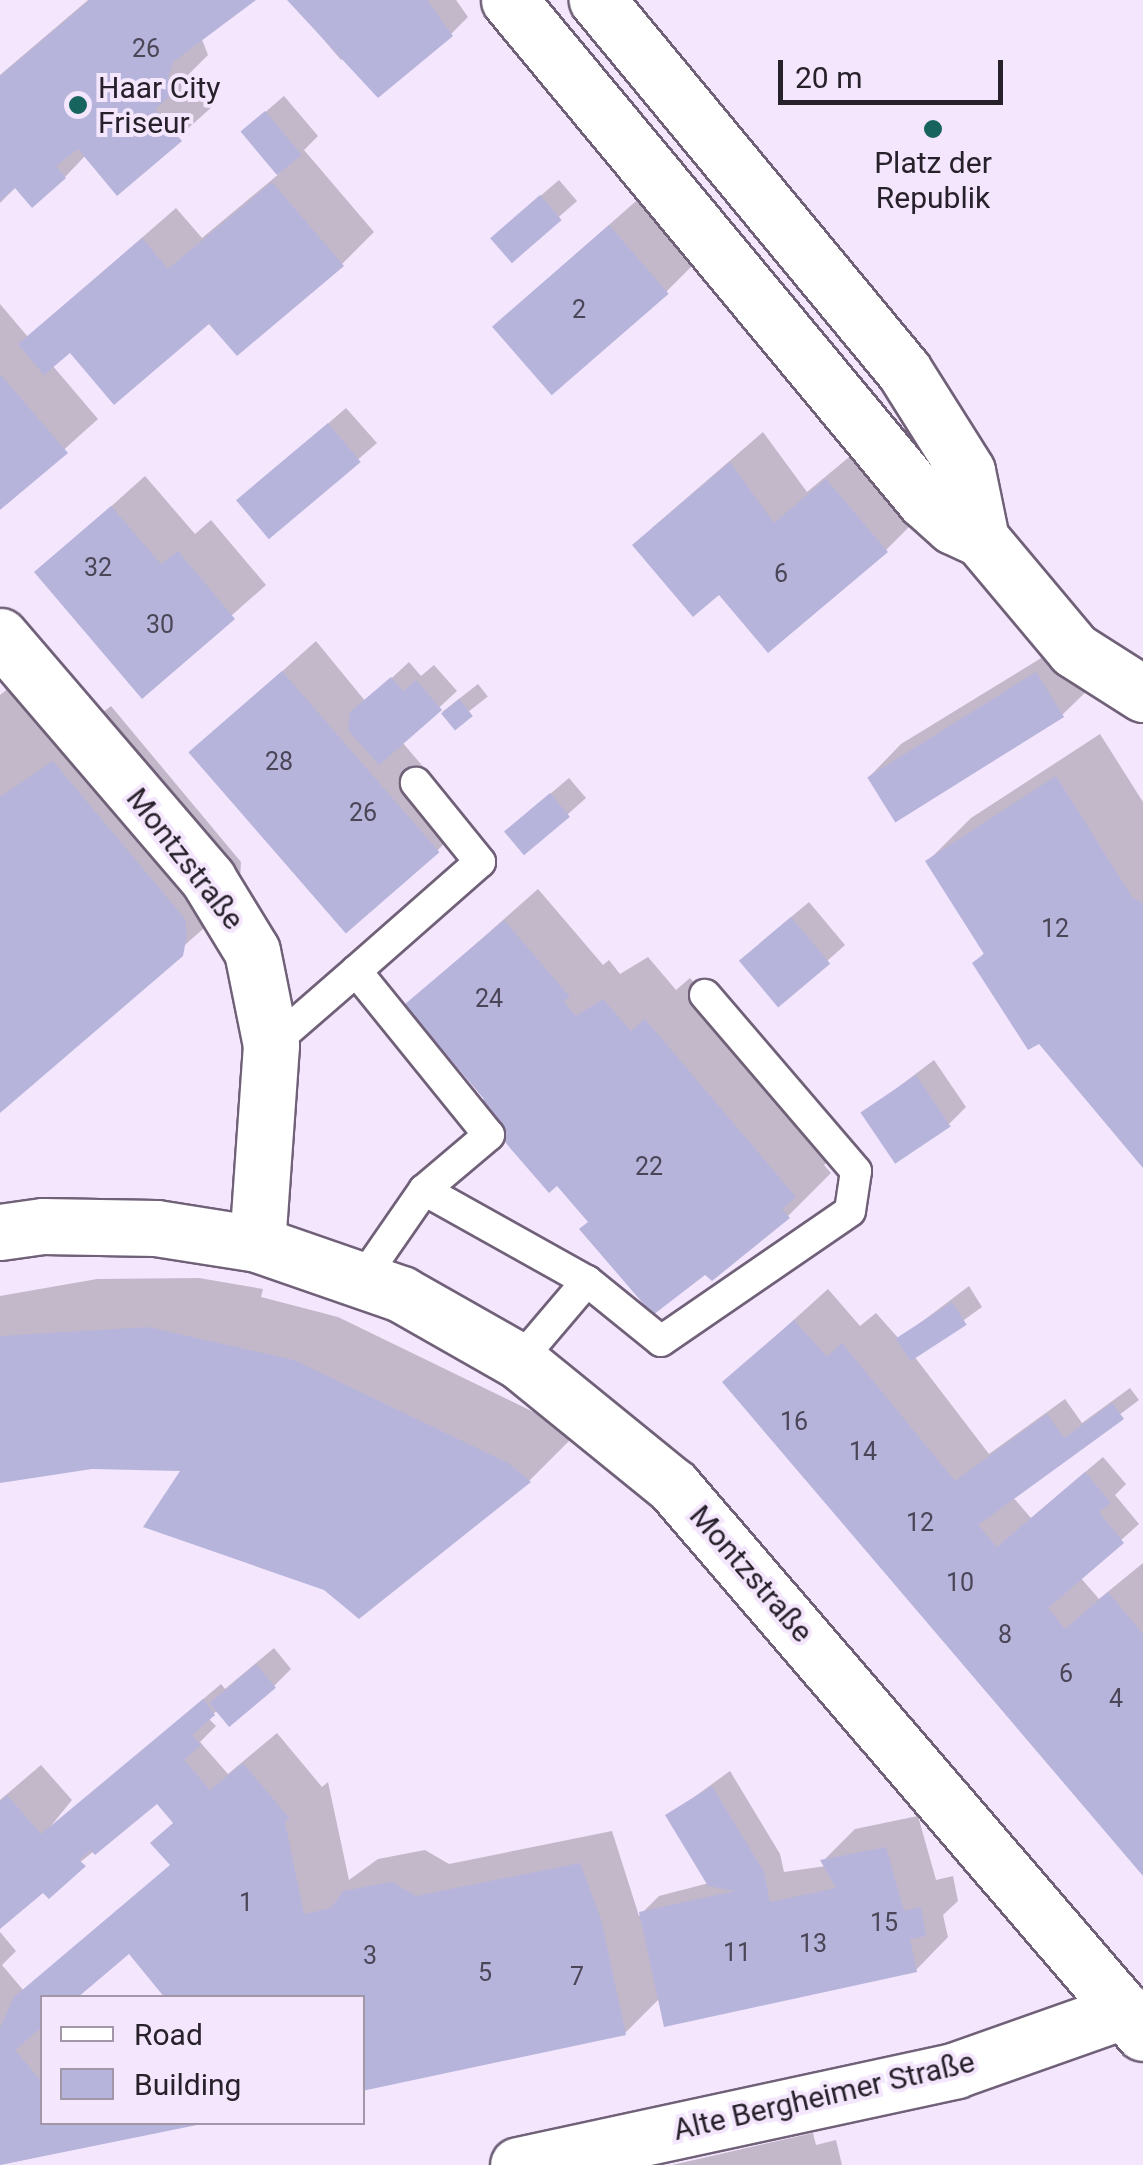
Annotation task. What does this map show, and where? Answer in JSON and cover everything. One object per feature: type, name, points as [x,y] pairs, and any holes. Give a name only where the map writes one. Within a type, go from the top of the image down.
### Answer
[{"type":"street","points":[[509,0],[924,500],[952,526],[982,539],[1074,650],[1143,694]]},
{"type":"street","points":[[598,0],[904,372],[967,471],[982,539]]},
{"type":"street","name":"Montzstraße","points":[[0,636],[225,902],[260,978],[271,1045],[258,1244]]},
{"type":"street","name":"Montzstraße","points":[[0,1232],[43,1226],[156,1228],[258,1244],[363,1278],[519,1361],[674,1486],[1134,2022]]},
{"type":"street","name":"Alte Bergheimer Straße","points":[[518,2165],[956,2070],[1134,2022]]},
{"type":"lane","points":[[271,1045],[480,862],[416,783]]},
{"type":"lane","points":[[356,970],[490,1135],[424,1190],[363,1278]]},
{"type":"lane","points":[[424,1190],[588,1282],[661,1341],[850,1211],[856,1171],[705,995]]},
{"type":"lane","points":[[519,1361],[588,1282]]},
{"type":"building","points":[[90,0],[256,0],[173,62],[168,78],[178,89],[155,109],[182,141],[117,196],[78,149],[56,166],[66,178],[32,208],[15,188],[0,201],[0,76]]},
{"type":"building","points":[[287,0],[427,0],[453,36],[378,98]]},
{"type":"building","points":[[265,111],[302,155],[277,175],[240,132]]},
{"type":"building","points":[[272,182],[344,266],[237,356],[209,324],[114,405],[70,353],[44,375],[18,344],[142,238],[168,269]]},
{"type":"building","points":[[540,195],[562,220],[512,263],[490,238]]},
{"type":"building","points":[[609,225],[669,294],[552,395],[492,327]]},
{"type":"building","points":[[0,374],[68,453],[0,510]]},
{"type":"building","points":[[328,423],[361,462],[269,539],[236,500]]},
{"type":"building","points":[[730,462],[774,523],[826,479],[888,552],[768,653],[719,595],[693,617],[632,545]]},
{"type":"building","points":[[111,506],[161,564],[178,551],[235,619],[142,699],[34,572]]},
{"type":"building","points":[[282,671],[439,852],[346,933],[188,752]]},
{"type":"building","points":[[1036,672],[1064,717],[895,822],[867,777]]},
{"type":"building","points":[[391,677],[403,691],[416,680],[442,710],[379,765],[348,730],[350,712]]},
{"type":"building","points":[[459,699],[473,716],[455,731],[441,713]]},
{"type":"building","points":[[53,761],[185,919],[187,935],[183,956],[0,1113],[0,797]]},
{"type":"building","points":[[1056,776],[1132,897],[1143,903],[1143,1168],[1039,1044],[1028,1050],[972,963],[984,954],[925,861]]},
{"type":"building","points":[[550,793],[570,817],[524,855],[504,832]]},
{"type":"building","points":[[791,917],[830,964],[778,1007],[739,961]]},
{"type":"building","points":[[504,920],[570,997],[564,1002],[576,1016],[603,999],[631,1031],[645,1019],[796,1197],[782,1209],[790,1218],[712,1281],[705,1275],[653,1315],[579,1229],[588,1222],[557,1186],[549,1193],[510,1148],[476,1106],[484,1099],[404,1005]]},
{"type":"building","points":[[916,1075],[951,1126],[895,1164],[860,1112]]},
{"type":"building","points":[[952,1302],[967,1325],[911,1361],[896,1338]]},
{"type":"building","points":[[794,1320],[827,1357],[842,1343],[955,1481],[1047,1414],[1064,1438],[1112,1403],[1124,1419],[978,1525],[997,1547],[1085,1472],[1111,1503],[1099,1512],[1124,1543],[1048,1608],[1065,1629],[1108,1592],[1143,1634],[1143,1876],[722,1382]]},
{"type":"building","points":[[148,1327],[294,1360],[508,1463],[531,1482],[359,1619],[324,1590],[143,1527],[180,1471],[92,1469],[0,1483],[0,1336]]},
{"type":"building","points":[[256,1664],[276,1688],[229,1727],[209,1703]]},
{"type":"building","points":[[203,1699],[215,1715],[192,1735],[201,1745],[184,1760],[210,1790],[243,1763],[290,1819],[285,1822],[304,1914],[331,1908],[343,1891],[392,1882],[416,1896],[580,1863],[601,1919],[626,2035],[365,2090],[365,1995],[163,1995],[129,1954],[81,1995],[40,1995],[40,2029],[15,2050],[40,2080],[40,2125],[197,2125],[0,2165],[0,2028],[14,1997],[170,1865],[150,1843],[173,1823],[157,1804],[95,1855],[91,1850],[79,1860],[86,1866],[49,1899],[43,1893],[0,1929],[0,1802],[7,1795],[41,1834]]},
{"type":"building","points":[[712,1786],[764,1872],[770,1902],[836,1888],[820,1860],[886,1847],[904,1911],[921,1907],[926,1936],[910,1939],[917,1972],[664,2027],[639,1912],[735,1891],[708,1886],[665,1815]]},
{"type":"place","name":"Haar City Friseur","points":[[78,105]]},
{"type":"place","name":"Platz der Republik","points":[[933,129]]}]
